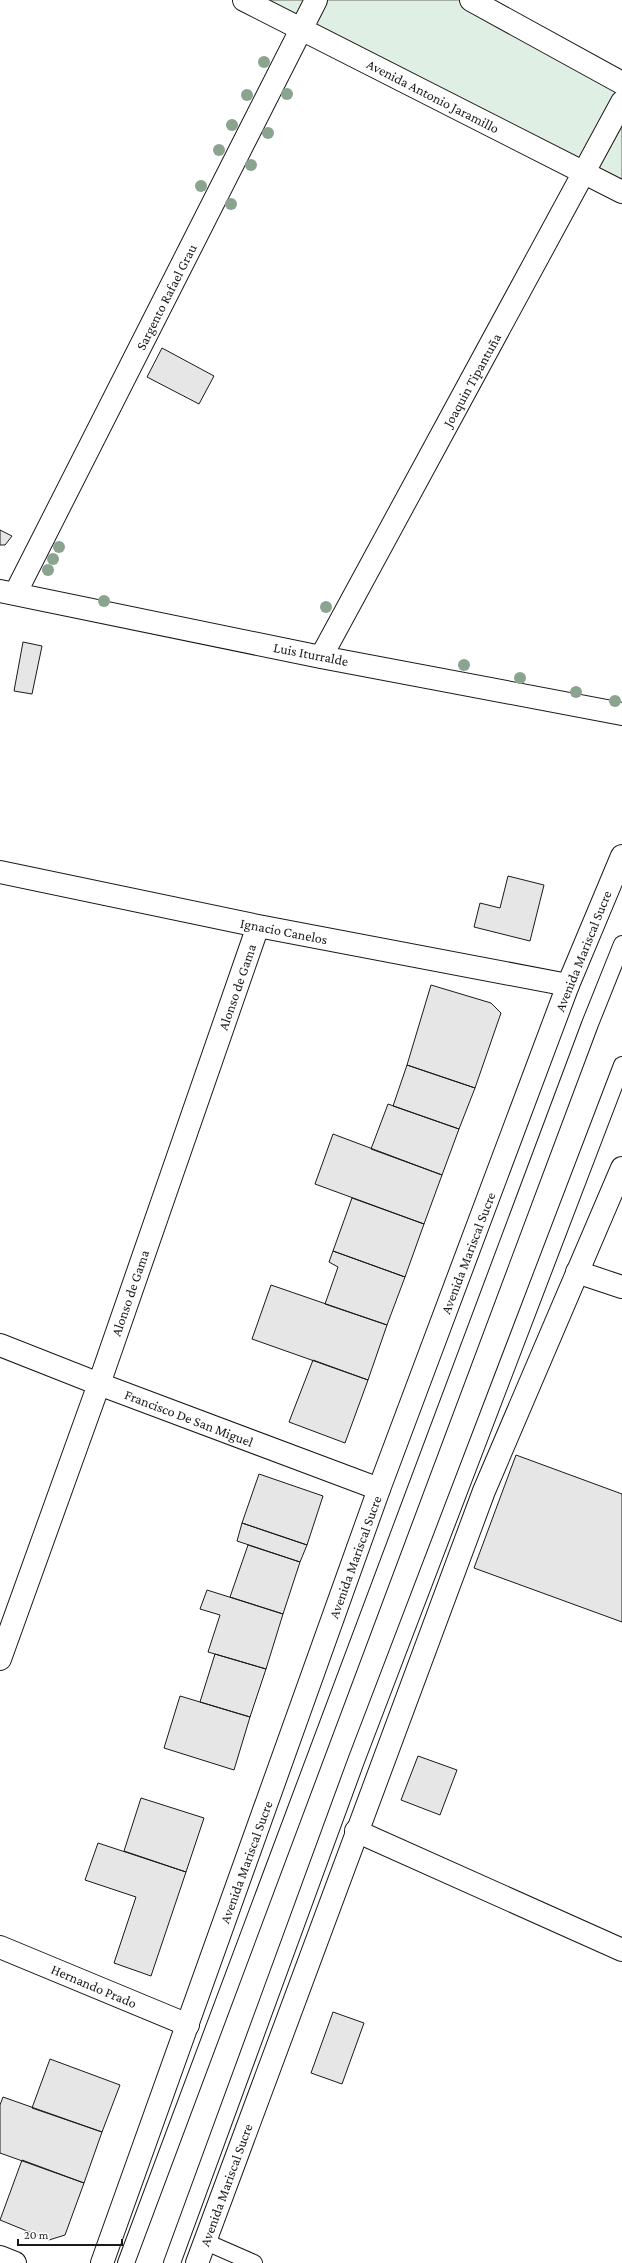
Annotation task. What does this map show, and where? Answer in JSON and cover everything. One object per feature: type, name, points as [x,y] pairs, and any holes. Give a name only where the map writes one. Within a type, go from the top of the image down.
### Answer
[{"type":"street","name":"Avenida Antonio Jaramillo","points":[[244,0],[622,192]]},
{"type":"street","name":"Sargento Rafael Grau","points":[[8,592],[316,0]]},
{"type":"street","points":[[471,0],[622,83]]},
{"type":"street","name":"Joaquin Tipantuña","points":[[321,657],[585,173],[622,102]]},
{"type":"street","name":"Luis Iturralde","points":[[8,592],[321,657],[622,714]]},
{"type":"street","name":"Avenida Mariscal Sucre","points":[[102,2263],[379,1489],[568,986],[622,856]]},
{"type":"street","name":"Ignacio Canelos","points":[[0,872],[258,926],[568,986]]},
{"type":"street","name":"Alonso de Gama","points":[[0,1658],[99,1384],[258,926]]},
{"type":"street","name":"Avenida Mariscal Sucre","points":[[197,2263],[356,1831],[484,1491],[622,1168]]},
{"type":"street","points":[[577,1272],[622,1287]]},
{"type":"street","name":"Francisco De San Miguel","points":[[0,1345],[99,1384],[379,1489]]},
{"type":"street","points":[[356,1831],[622,1950]]},
{"type":"street","name":"Hernando Prado","points":[[0,1947],[188,2025]]},
{"type":"street","points":[[0,2257],[15,2263]]},
{"type":"lane","points":[[126,2263],[587,1032],[622,944]]},
{"type":"lane","points":[[172,2263],[356,1761],[622,1065]]},
{"type":"lane","points":[[206,2242],[254,2263]]},
{"type":"green space","points":[[244,0],[471,0],[622,83],[622,192]]},
{"type":"building","points":[[162,348],[214,376],[199,404],[147,377]]},
{"type":"building","points":[[0,530],[12,536],[5,545],[0,545]]},
{"type":"building","points":[[23,642],[42,646],[32,694],[14,691]]},
{"type":"building","points":[[508,876],[544,885],[530,941],[474,927],[480,903],[500,908]]},
{"type":"building","points":[[431,985],[491,1003],[501,1013],[475,1088],[407,1065]]},
{"type":"building","points":[[407,1065],[475,1088],[459,1129],[393,1106]]},
{"type":"building","points":[[388,1104],[459,1129],[442,1175],[371,1149]]},
{"type":"building","points":[[333,1134],[442,1175],[424,1224],[315,1184]]},
{"type":"building","points":[[352,1198],[424,1224],[405,1277],[333,1251]]},
{"type":"building","points":[[333,1251],[405,1277],[387,1325],[325,1304],[338,1267],[329,1262]]},
{"type":"building","points":[[271,1285],[387,1325],[368,1380],[252,1339]]},
{"type":"building","points":[[313,1360],[368,1380],[345,1443],[289,1422]]},
{"type":"building","points":[[516,1455],[622,1494],[622,1622],[474,1568]]},
{"type":"building","points":[[259,1474],[323,1496],[307,1545],[242,1523]]},
{"type":"building","points":[[242,1523],[307,1545],[300,1562],[237,1541]]},
{"type":"building","points":[[248,1545],[300,1562],[283,1614],[230,1597]]},
{"type":"building","points":[[207,1590],[283,1614],[266,1669],[208,1652],[220,1615],[200,1609]]},
{"type":"building","points":[[215,1654],[266,1669],[250,1717],[200,1702]]},
{"type":"building","points":[[180,1696],[250,1717],[234,1770],[164,1748]]},
{"type":"building","points":[[418,1756],[457,1770],[440,1815],[401,1800]]},
{"type":"building","points":[[141,1798],[204,1818],[186,1872],[124,1851]]},
{"type":"building","points":[[98,1843],[186,1872],[151,1976],[114,1963],[136,1897],[85,1880]]},
{"type":"building","points":[[333,2012],[364,2023],[342,2084],[311,2073]]},
{"type":"building","points":[[50,2059],[120,2085],[102,2132],[32,2108]]},
{"type":"building","points":[[3,2097],[102,2132],[84,2183],[0,2153],[0,2105]]},
{"type":"building","points":[[22,2160],[84,2183],[65,2235],[49,2240],[0,2220]]}]
